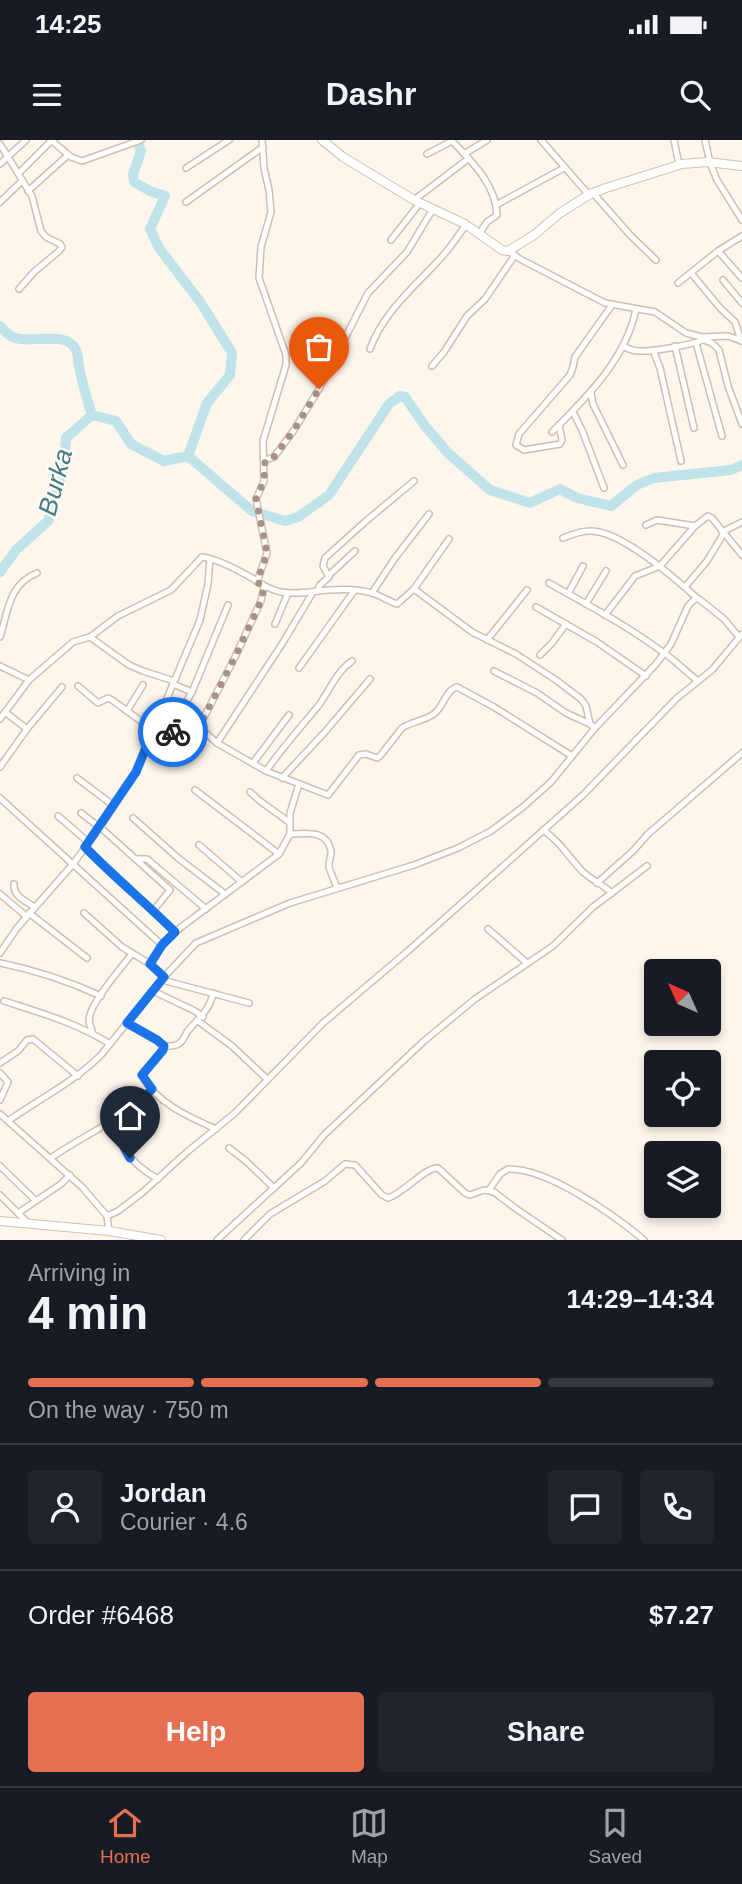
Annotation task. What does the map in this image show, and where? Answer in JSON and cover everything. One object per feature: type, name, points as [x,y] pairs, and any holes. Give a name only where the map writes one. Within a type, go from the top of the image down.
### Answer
[{"type":"street","points":[[0,164],[26,140]]},
{"type":"street","points":[[19,173],[51,140],[68,155],[82,161],[141,140]]},
{"type":"street","points":[[186,168],[229,140]]},
{"type":"street","points":[[257,582],[267,553],[256,499],[264,481],[265,460],[262,445],[286,365],[286,355],[258,278],[261,247],[271,212],[262,140]]},
{"type":"street","points":[[322,140],[343,158],[417,201],[466,225],[502,250],[612,305],[655,312],[686,333],[702,337],[728,336],[741,341]]},
{"type":"street","points":[[391,240],[417,201],[487,140]]},
{"type":"street","points":[[541,140],[564,168],[656,260]]},
{"type":"street","points":[[674,140],[679,165]]},
{"type":"street","points":[[705,140],[717,180],[742,220]]},
{"type":"street","points":[[427,153],[451,141],[484,178],[493,193],[496,205],[495,216],[479,234]]},
{"type":"street","points":[[0,144],[28,191],[41,231],[62,247],[34,271],[19,289]]},
{"type":"street","points":[[186,202],[263,147]]},
{"type":"street","points":[[28,191],[68,155]]},
{"type":"street","points":[[432,366],[467,316],[485,299],[511,253],[560,213],[591,194],[679,165],[710,163],[742,166]]},
{"type":"street","points":[[496,205],[564,168]]},
{"type":"street","points":[[0,202],[22,181]]},
{"type":"street","points":[[265,460],[274,457],[294,430],[319,389],[368,293],[407,252],[433,209]]},
{"type":"street","points":[[370,349],[381,327],[404,296],[439,260],[466,225]]},
{"type":"street","points":[[678,283],[718,251],[742,236]]},
{"type":"street","points":[[718,251],[742,278]]},
{"type":"street","points":[[691,273],[735,323],[741,341]]},
{"type":"street","points":[[723,280],[742,303]]},
{"type":"street","points":[[559,425],[562,440],[560,444],[524,450],[516,444],[519,434],[570,375],[575,357],[612,305]]},
{"type":"street","points":[[552,432],[591,393],[623,346],[633,325],[636,309]]},
{"type":"street","points":[[623,346],[640,351],[653,350],[696,343],[715,335]]},
{"type":"street","points":[[704,340],[719,350],[742,424]]},
{"type":"street","points":[[696,343],[722,436]]},
{"type":"street","points":[[675,346],[694,428]]},
{"type":"street","points":[[653,350],[660,369],[681,461]]},
{"type":"street","points":[[591,393],[593,404],[623,466]]},
{"type":"street","points":[[573,412],[604,488]]},
{"type":"street","points":[[329,575],[323,566],[325,558],[414,481]]},
{"type":"street","points":[[372,593],[429,514]]},
{"type":"street","points":[[605,615],[635,576],[660,566],[695,526],[708,516],[712,517],[742,555]]},
{"type":"street","points":[[646,525],[657,520],[695,526]]},
{"type":"street","points":[[685,587],[708,561],[723,533],[742,522]]},
{"type":"street","points":[[104,1233],[107,1216],[131,1202],[247,1102],[323,1023],[408,951],[583,794],[677,698],[712,670],[740,636],[714,610],[660,566],[612,536],[589,530],[563,538]]},
{"type":"street","points":[[0,719],[29,680],[73,642],[90,637],[118,615],[171,590],[202,557],[211,559],[264,587],[288,593],[354,591],[372,593],[397,604],[414,589],[449,539]]},
{"type":"street","points":[[217,743],[315,592],[355,551]]},
{"type":"street","points":[[0,953],[28,914],[73,863],[136,772],[200,620],[211,559]]},
{"type":"street","points":[[568,594],[583,566]]},
{"type":"street","points":[[586,604],[606,571]]},
{"type":"street","points":[[0,637],[16,587],[26,577],[37,573]]},
{"type":"street","points":[[549,583],[665,653],[698,681]]},
{"type":"street","points":[[199,727],[261,601],[264,587]]},
{"type":"street","points":[[414,589],[471,632],[527,661],[581,699],[592,726]]},
{"type":"street","points":[[487,640],[527,590]]},
{"type":"street","points":[[299,668],[354,591]]},
{"type":"street","points":[[275,624],[288,593]]},
{"type":"street","points":[[107,1216],[70,1175],[3,1118],[78,1076],[101,1055],[189,949],[205,937],[290,903],[414,865],[458,848],[491,831],[538,796],[572,756],[592,726],[646,676],[665,653],[675,638],[688,606],[698,599]]},
{"type":"street","points":[[187,725],[181,718],[181,711],[192,692],[228,605]]},
{"type":"street","points":[[536,607],[597,642],[646,676]]},
{"type":"street","points":[[540,655],[566,624]]},
{"type":"street","points":[[90,637],[129,665],[174,682],[192,692]]},
{"type":"street","points":[[266,771],[320,704],[344,666],[352,661]]},
{"type":"street","points":[[0,666],[29,680]]},
{"type":"street","points":[[494,671],[592,726]]},
{"type":"street","points":[[282,778],[370,679]]},
{"type":"street","points":[[127,711],[143,685]]},
{"type":"street","points":[[78,686],[98,703],[108,698],[162,738],[180,727],[199,727],[217,743],[266,771],[325,794],[330,794],[359,755],[366,754],[377,758],[380,756],[406,724],[427,718],[436,712],[454,687],[494,707],[572,756]]},
{"type":"street","points":[[0,767],[62,687]]},
{"type":"street","points":[[5,712],[27,729]]},
{"type":"street","points":[[253,763],[289,715]]},
{"type":"street","points":[[597,883],[648,834],[742,753]]},
{"type":"street","points":[[77,778],[114,806]]},
{"type":"street","points":[[150,964],[162,945],[175,932],[279,854],[290,834],[289,822],[299,784]]},
{"type":"street","points":[[195,790],[279,854]]},
{"type":"street","points":[[250,792],[289,822]]},
{"type":"street","points":[[0,798],[162,945]]},
{"type":"street","points":[[81,814],[170,890],[153,911]]},
{"type":"street","points":[[58,816],[110,873],[175,932]]},
{"type":"street","points":[[133,818],[178,858],[225,894]]},
{"type":"street","points":[[543,830],[555,839],[574,863],[612,893]]},
{"type":"street","points":[[290,834],[316,834],[325,837],[331,853],[329,864],[337,888]]},
{"type":"street","points":[[199,845],[242,882]]},
{"type":"street","points":[[136,859],[147,859],[206,909]]},
{"type":"street","points":[[217,1240],[301,1163],[324,1135],[424,1041],[475,999],[553,946],[593,907],[647,866]]},
{"type":"street","points":[[14,884],[13,888],[18,896],[35,906]]},
{"type":"street","points":[[0,894],[87,958]]},
{"type":"street","points":[[83,913],[132,954],[150,964],[163,979],[249,1003]]},
{"type":"street","points":[[488,929],[527,962]]},
{"type":"street","points":[[93,1033],[90,1014],[114,976],[132,954]]},
{"type":"street","points":[[0,963],[54,977],[101,996]]},
{"type":"street","points":[[153,991],[190,1008],[267,1079]]},
{"type":"street","points":[[127,1023],[164,1046],[176,1045],[200,1019],[211,1001],[212,993]]},
{"type":"street","points":[[4,1001],[64,1020],[110,1044]]},
{"type":"street","points":[[0,1063],[18,1051],[27,1040],[33,1039],[78,1076]]},
{"type":"street","points":[[164,1046],[142,1075],[152,1089],[190,1118],[216,1129]]},
{"type":"street","points":[[0,1073],[8,1082],[0,1100]]},
{"type":"street","points":[[51,1158],[117,1119],[152,1089]]},
{"type":"street","points":[[117,1119],[119,1138],[130,1158],[143,1171],[158,1179]]},
{"type":"street","points":[[229,1147],[274,1188]]},
{"type":"street","points":[[244,1240],[270,1214],[326,1181],[345,1164],[355,1165],[382,1195],[388,1198],[434,1167],[442,1170],[465,1193],[470,1195],[489,1190],[502,1196],[562,1240]]},
{"type":"street","points":[[0,1166],[35,1200]]},
{"type":"street","points":[[489,1190],[500,1174],[508,1169],[529,1172],[576,1193],[644,1240]]},
{"type":"street","points":[[18,1213],[70,1175]]},
{"type":"street","points":[[0,1195],[28,1223]]},
{"type":"street","points":[[0,1221],[161,1240]]},
{"type":"waterway","points":[[137,140],[141,151],[133,174],[134,182],[165,196],[150,229],[159,248],[201,303],[232,353],[230,375],[207,403],[188,456],[252,511],[285,521],[298,517],[329,495],[389,404],[400,396],[405,397],[448,453],[490,490],[530,503],[560,489],[577,498],[611,506],[637,485],[654,478],[731,470],[742,465]]},
{"type":"waterway","points":[[0,326],[9,335],[20,339],[56,339],[71,344],[77,352],[92,415]]},
{"type":"waterway","name":"Burka","points":[[0,572],[16,550],[48,521],[63,472],[66,438],[92,415],[116,421],[131,444],[164,461],[188,456]]},
{"type":"way so far","points":[[173,732],[187,725],[199,727],[261,601],[264,587],[257,582],[267,546],[262,534],[256,499],[264,481],[265,460],[274,457],[319,389]]},
{"type":"route","points":[[130,1158],[119,1138],[117,1119],[152,1089],[142,1075],[164,1046],[127,1023],[164,977],[150,964],[162,945],[175,932],[85,847],[136,772],[152,733],[165,738],[173,732]]}]
